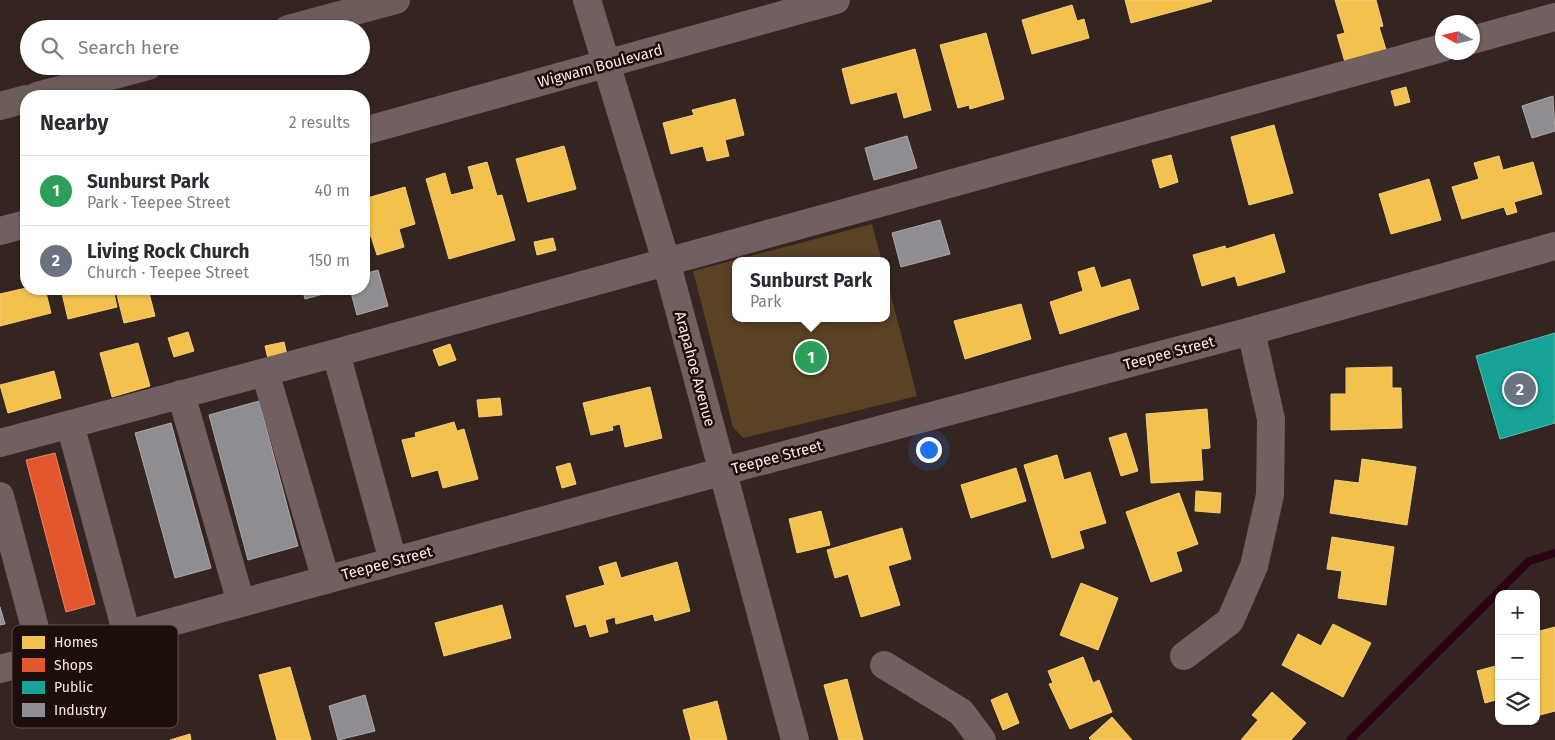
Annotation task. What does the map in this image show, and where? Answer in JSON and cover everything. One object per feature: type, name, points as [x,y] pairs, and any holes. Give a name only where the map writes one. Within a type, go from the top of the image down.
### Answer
[{"type":"highway","points":[[322,20],[396,0]]},
{"type":"highway","points":[[59,90],[115,75]]},
{"type":"highway","points":[[0,106],[20,101]]},
{"type":"street","name":"Arapahoe Avenue","points":[[587,0],[608,64],[666,261],[795,740]]},
{"type":"street","name":"Wigwam Boulevard","points":[[370,129],[836,0]]},
{"type":"street","points":[[1480,38],[1555,17]]},
{"type":"street","points":[[0,443],[336,354],[666,261],[1435,50]]},
{"type":"street","points":[[0,232],[20,226]]},
{"type":"street","name":"Teepee Street","points":[[164,625],[724,471],[1251,331],[1555,246]]},
{"type":"street","points":[[1184,656],[1230,621],[1254,566],[1270,494],[1271,418],[1251,331]]},
{"type":"street","points":[[336,354],[393,562]]},
{"type":"street","points":[[266,372],[326,580]]},
{"type":"street","points":[[181,394],[241,604]]},
{"type":"street","points":[[70,424],[124,625]]},
{"type":"street","points":[[0,496],[34,625]]},
{"type":"street","points":[[884,665],[961,712],[982,740]]},
{"type":"shaded area","points":[[872,224],[881,257],[746,257]]},
{"type":"shaded area","points":[[732,261],[732,322],[890,322],[890,291],[917,396],[743,438],[733,427],[693,271]]},
{"type":"building: Homes","points":[[1125,0],[1211,0],[1212,1],[1131,23]]},
{"type":"building: Homes","points":[[1335,0],[1376,0],[1383,26],[1379,27],[1388,56],[1347,69],[1337,35],[1345,33]]},
{"type":"building: Homes","points":[[1072,5],[1077,21],[1084,19],[1089,38],[1032,54],[1022,20]]},
{"type":"building: Homes","points":[[986,33],[1004,99],[970,109],[969,105],[958,108],[940,45]]},
{"type":"building: Homes","points":[[915,49],[931,110],[904,118],[897,92],[851,104],[842,69]]},
{"type":"building: Homes","points":[[1406,87],[1410,102],[1395,106],[1391,91]]},
{"type":"building: Homes","points":[[735,99],[744,135],[725,140],[729,156],[707,161],[703,146],[671,154],[663,123],[694,115],[692,110]]},
{"type":"building: Homes","points":[[1274,125],[1293,193],[1249,205],[1231,137]]},
{"type":"building: Homes","points":[[564,146],[576,189],[528,202],[516,159]]},
{"type":"building: Homes","points":[[1171,155],[1178,182],[1160,188],[1152,160]]},
{"type":"building: Homes","points":[[1499,156],[1503,170],[1533,162],[1542,194],[1514,202],[1517,212],[1507,215],[1504,207],[1462,219],[1452,187],[1479,179],[1474,163]]},
{"type":"building: Homes","points":[[487,162],[497,196],[502,195],[515,240],[449,259],[426,179],[445,173],[451,195],[474,189],[468,167]]},
{"type":"building: Homes","points":[[1429,179],[1441,220],[1391,234],[1379,194]]},
{"type":"building: Homes","points":[[405,187],[415,224],[399,229],[404,247],[377,255],[370,236],[370,197]]},
{"type":"building: Homes","points":[[1274,234],[1285,272],[1238,286],[1235,276],[1202,286],[1193,255],[1225,246],[1226,249]]},
{"type":"building: Homes","points":[[553,238],[556,250],[537,255],[534,242]]},
{"type":"building: Homes","points":[[1094,267],[1101,288],[1130,279],[1139,309],[1060,334],[1050,302],[1083,291],[1078,272]]},
{"type":"building: Homes","points":[[20,289],[20,295],[46,295],[51,313],[0,326],[0,294]]},
{"type":"building: Homes","points":[[62,295],[114,295],[117,307],[68,319]]},
{"type":"building: Homes","points":[[117,295],[150,295],[155,316],[124,323]]},
{"type":"building: Homes","points":[[1021,304],[1031,339],[965,359],[954,321]]},
{"type":"building: Homes","points":[[188,332],[194,351],[174,357],[168,338]]},
{"type":"building: Homes","points":[[284,342],[287,355],[268,359],[265,346]]},
{"type":"building: Homes","points":[[138,343],[150,386],[112,397],[100,353]]},
{"type":"building: Homes","points":[[450,344],[456,360],[439,366],[433,350]]},
{"type":"building: Homes","points":[[1392,367],[1392,388],[1401,388],[1402,428],[1331,430],[1331,394],[1346,394],[1346,368]]},
{"type":"building: Homes","points":[[54,371],[61,398],[8,413],[0,385]]},
{"type":"building: Homes","points":[[650,387],[662,438],[625,447],[620,424],[612,426],[613,430],[591,435],[583,403]]},
{"type":"building: Homes","points":[[500,398],[502,415],[479,417],[477,400]]},
{"type":"building: Homes","points":[[1207,409],[1210,448],[1201,449],[1203,480],[1151,483],[1146,414]]},
{"type":"building: Homes","points":[[454,422],[457,431],[464,429],[478,479],[443,488],[438,470],[412,477],[402,440],[416,437],[415,433]]},
{"type":"building: Homes","points":[[1126,433],[1138,471],[1121,476],[1109,438]]},
{"type":"building: Homes","points":[[1057,455],[1064,480],[1090,472],[1106,523],[1079,531],[1084,548],[1052,558],[1024,465]]},
{"type":"building: Homes","points":[[1362,459],[1416,467],[1407,525],[1330,513],[1335,480],[1359,483]]},
{"type":"building: Homes","points":[[570,463],[576,484],[562,488],[556,467]]},
{"type":"building: Homes","points":[[1016,468],[1026,501],[971,518],[961,485]]},
{"type":"building: Homes","points":[[1196,491],[1221,493],[1220,513],[1195,511]]},
{"type":"building: Homes","points":[[1179,493],[1198,544],[1176,552],[1182,571],[1151,582],[1126,512]]},
{"type":"building: Homes","points":[[821,511],[830,545],[797,553],[789,519]]},
{"type":"building: Homes","points":[[902,528],[911,559],[888,566],[900,605],[861,617],[848,574],[835,578],[827,550]]},
{"type":"building: Homes","points":[[1332,537],[1394,547],[1386,605],[1338,598],[1342,571],[1327,569]]},
{"type":"building: Homes","points":[[616,562],[621,578],[677,562],[690,611],[655,621],[653,614],[616,624],[615,617],[605,620],[608,632],[590,637],[586,624],[575,627],[566,596],[605,585],[599,567]]},
{"type":"building: Homes","points":[[1081,583],[1118,598],[1098,650],[1060,635]]},
{"type":"building: Homes","points":[[502,605],[511,638],[444,656],[435,623]]},
{"type":"building: Homes","points":[[1333,624],[1371,643],[1343,697],[1282,665],[1298,634],[1321,646]]},
{"type":"building: Homes","points":[[1555,627],[1555,711],[1540,715],[1540,635],[1540,631]]},
{"type":"building: Homes","points":[[1083,657],[1093,683],[1099,680],[1112,712],[1070,729],[1049,684],[1053,683],[1048,671]]},
{"type":"building: Homes","points":[[1495,666],[1495,700],[1485,703],[1477,671]]},
{"type":"building: Homes","points":[[290,667],[311,740],[277,740],[259,675]]},
{"type":"building: Homes","points":[[847,679],[863,740],[839,740],[824,685]]},
{"type":"building: Homes","points":[[1272,692],[1306,723],[1291,740],[1241,740],[1258,720],[1252,715]]},
{"type":"building: Homes","points":[[1007,693],[1019,723],[1003,730],[991,700]]},
{"type":"building: Homes","points":[[717,701],[727,740],[691,740],[683,710]]},
{"type":"building: Homes","points":[[1112,717],[1132,740],[1091,740],[1089,738]]},
{"type":"building: Homes","points":[[190,734],[191,740],[170,740]]},
{"type":"building: Shops","points":[[55,453],[95,604],[66,612],[26,460]]},
{"type":"building: Public","points":[[1555,333],[1555,423],[1500,439],[1476,356]]},
{"type":"building: Industry","points":[[1553,96],[1555,131],[1532,138],[1522,106]]},
{"type":"building: Industry","points":[[907,136],[917,168],[874,180],[865,148]]},
{"type":"building: Industry","points":[[940,220],[950,254],[901,267],[892,233]]},
{"type":"building: Industry","points":[[378,270],[388,306],[357,315],[352,295],[370,295],[370,272]]},
{"type":"building: Industry","points":[[304,295],[320,295],[305,299]]},
{"type":"building: Industry","points":[[259,401],[298,546],[248,560],[209,415]]},
{"type":"building: Industry","points":[[171,423],[211,568],[175,578],[135,433]]},
{"type":"building: Industry","points":[[0,607],[5,624],[0,625]]},
{"type":"building: Industry","points":[[365,695],[375,731],[338,740],[329,706]]},
{"type":"waterway","points":[[1350,740],[1529,561],[1555,553]]},
{"type":"place","name":"Sunburst Park","points":[[811,357]]},
{"type":"place","name":"Living Rock Church","points":[[1520,389]]}]
